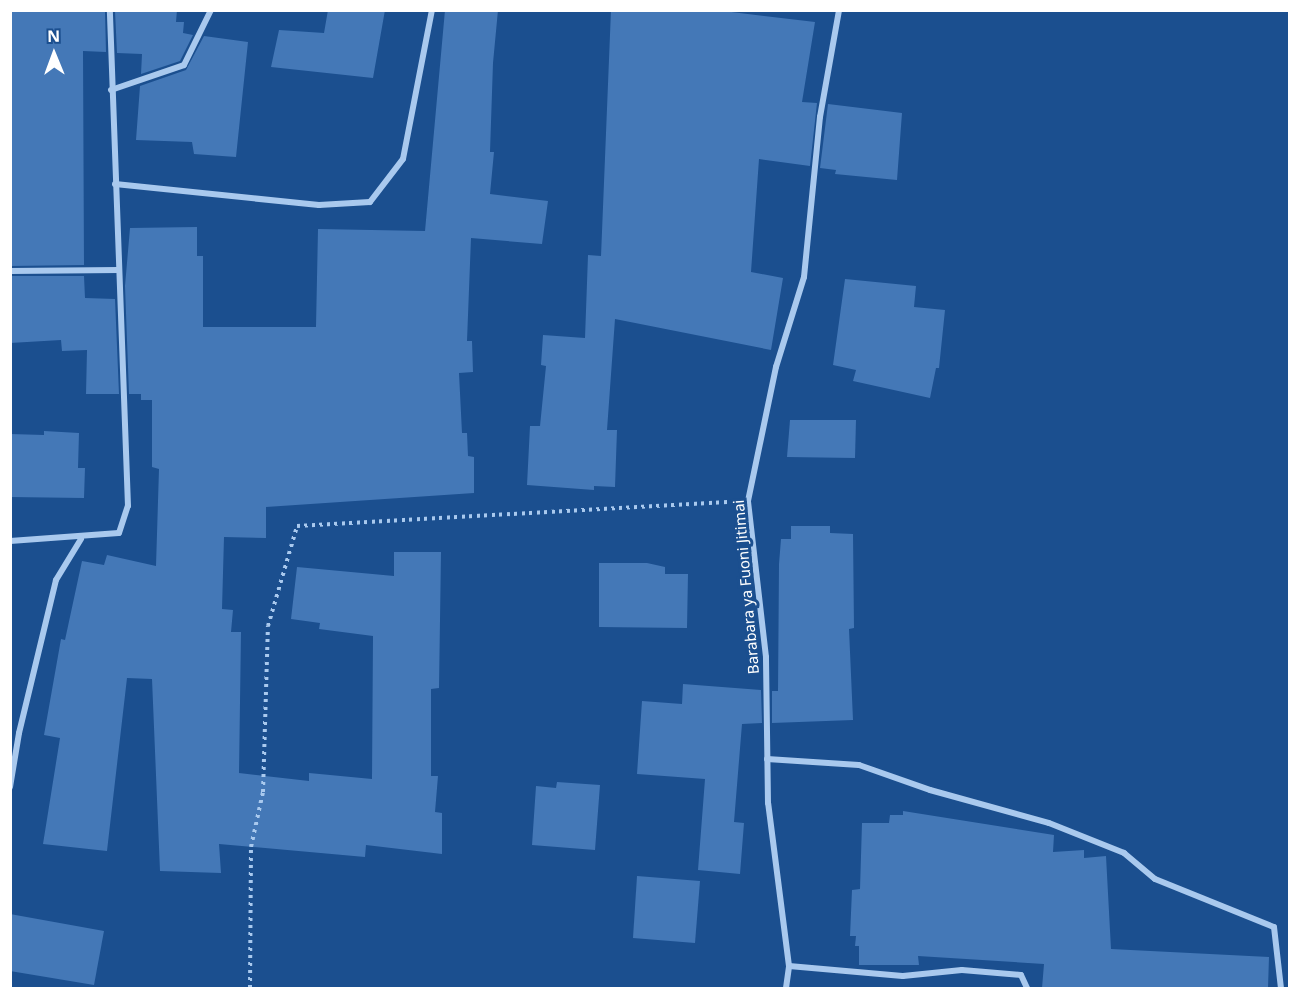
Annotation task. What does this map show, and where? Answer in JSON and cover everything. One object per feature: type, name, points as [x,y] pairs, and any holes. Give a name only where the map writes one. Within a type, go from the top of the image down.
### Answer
[{"type":"street","points":[[10,541],[81,539],[119,533],[128,506],[111,90],[110,10]]},
{"type":"street","points":[[111,90],[184,65],[196,34],[211,10]]},
{"type":"street","points":[[115,184],[319,205],[370,202],[403,159],[432,10]]},
{"type":"street","name":"Barabara ya Fuoni Jitimai","points":[[786,988],[789,966],[768,803],[766,657],[748,501],[776,367],[804,277],[820,117],[839,10]]},
{"type":"street","points":[[10,272],[119,270]]},
{"type":"street","points":[[10,788],[13,761],[56,580],[81,539]]},
{"type":"street","points":[[767,759],[859,765],[930,790],[1049,824],[1124,853],[1155,879],[1274,927],[1281,988]]},
{"type":"street","points":[[789,966],[903,976],[962,970],[1021,975],[1027,988]]},
{"type":"path","points":[[250,988],[251,847],[263,792],[268,626],[297,526],[748,501]]},
{"type":"building","points":[[177,10],[176,22],[184,22],[183,33],[193,35],[180,61],[141,74],[142,54],[117,53],[115,11]]},
{"type":"building","points":[[328,10],[385,10],[373,78],[271,67],[279,30],[324,33]]},
{"type":"building","points":[[445,10],[498,10],[493,63],[490,152],[494,152],[490,194],[548,201],[542,244],[471,238],[467,341],[472,341],[473,372],[459,373],[462,433],[467,433],[468,456],[474,457],[474,493],[266,507],[266,538],[224,537],[222,609],[233,610],[231,632],[241,632],[239,773],[309,781],[309,773],[372,779],[373,636],[319,629],[320,623],[291,619],[297,567],[394,576],[394,552],[441,552],[439,688],[431,689],[431,776],[438,776],[435,812],[442,813],[442,854],[366,845],[365,857],[219,844],[221,873],[160,871],[152,679],[127,678],[107,851],[43,844],[60,738],[44,735],[61,639],[65,640],[82,561],[104,565],[107,555],[156,566],[159,469],[152,467],[152,400],[141,400],[141,394],[129,394],[125,286],[130,228],[197,227],[197,256],[203,256],[203,327],[316,327],[318,229],[425,231]]},
{"type":"building","points":[[611,10],[715,10],[815,22],[802,102],[817,103],[810,166],[759,159],[751,272],[783,278],[771,350],[615,319],[607,430],[617,430],[615,487],[594,486],[594,490],[527,485],[530,426],[540,426],[546,366],[541,365],[543,335],[585,338],[588,255],[601,256]]},
{"type":"building","points":[[10,11],[105,11],[106,52],[83,51],[84,265],[10,266]]},
{"type":"building","points":[[204,36],[248,42],[236,157],[194,154],[192,142],[136,140],[140,86],[186,70]]},
{"type":"building","points":[[828,104],[902,113],[897,180],[835,174],[836,170],[820,168]]},
{"type":"building","points":[[10,276],[84,276],[85,298],[115,299],[119,394],[86,394],[87,350],[62,351],[61,340],[10,343]]},
{"type":"building","points":[[845,279],[916,286],[914,307],[945,310],[939,368],[936,368],[930,398],[853,381],[856,370],[833,365]]},
{"type":"building","points":[[790,420],[856,420],[855,458],[787,457]]},
{"type":"building","points":[[44,431],[79,433],[78,468],[85,468],[84,498],[10,497],[10,434],[44,435]]},
{"type":"building","points":[[791,526],[830,526],[830,533],[853,534],[854,628],[849,629],[853,720],[772,723],[772,691],[778,691],[781,539],[791,539]]},
{"type":"building","points":[[599,563],[647,563],[665,567],[665,574],[688,574],[687,628],[599,627]]},
{"type":"building","points":[[683,684],[761,690],[762,723],[742,724],[734,822],[744,823],[740,874],[698,870],[705,779],[637,774],[642,701],[682,704]]},
{"type":"building","points":[[557,782],[600,785],[595,850],[532,845],[536,786],[556,788]]},
{"type":"building","points":[[903,811],[1054,835],[1053,852],[1084,850],[1084,858],[1106,856],[1111,949],[1269,957],[1268,988],[1042,988],[1044,964],[918,956],[919,965],[859,965],[859,946],[855,946],[856,936],[850,936],[852,890],[860,889],[862,823],[889,823],[890,815],[903,815]]},
{"type":"building","points":[[637,876],[700,881],[695,943],[633,938]]},
{"type":"building","points":[[10,914],[104,931],[94,985],[10,971]]}]
